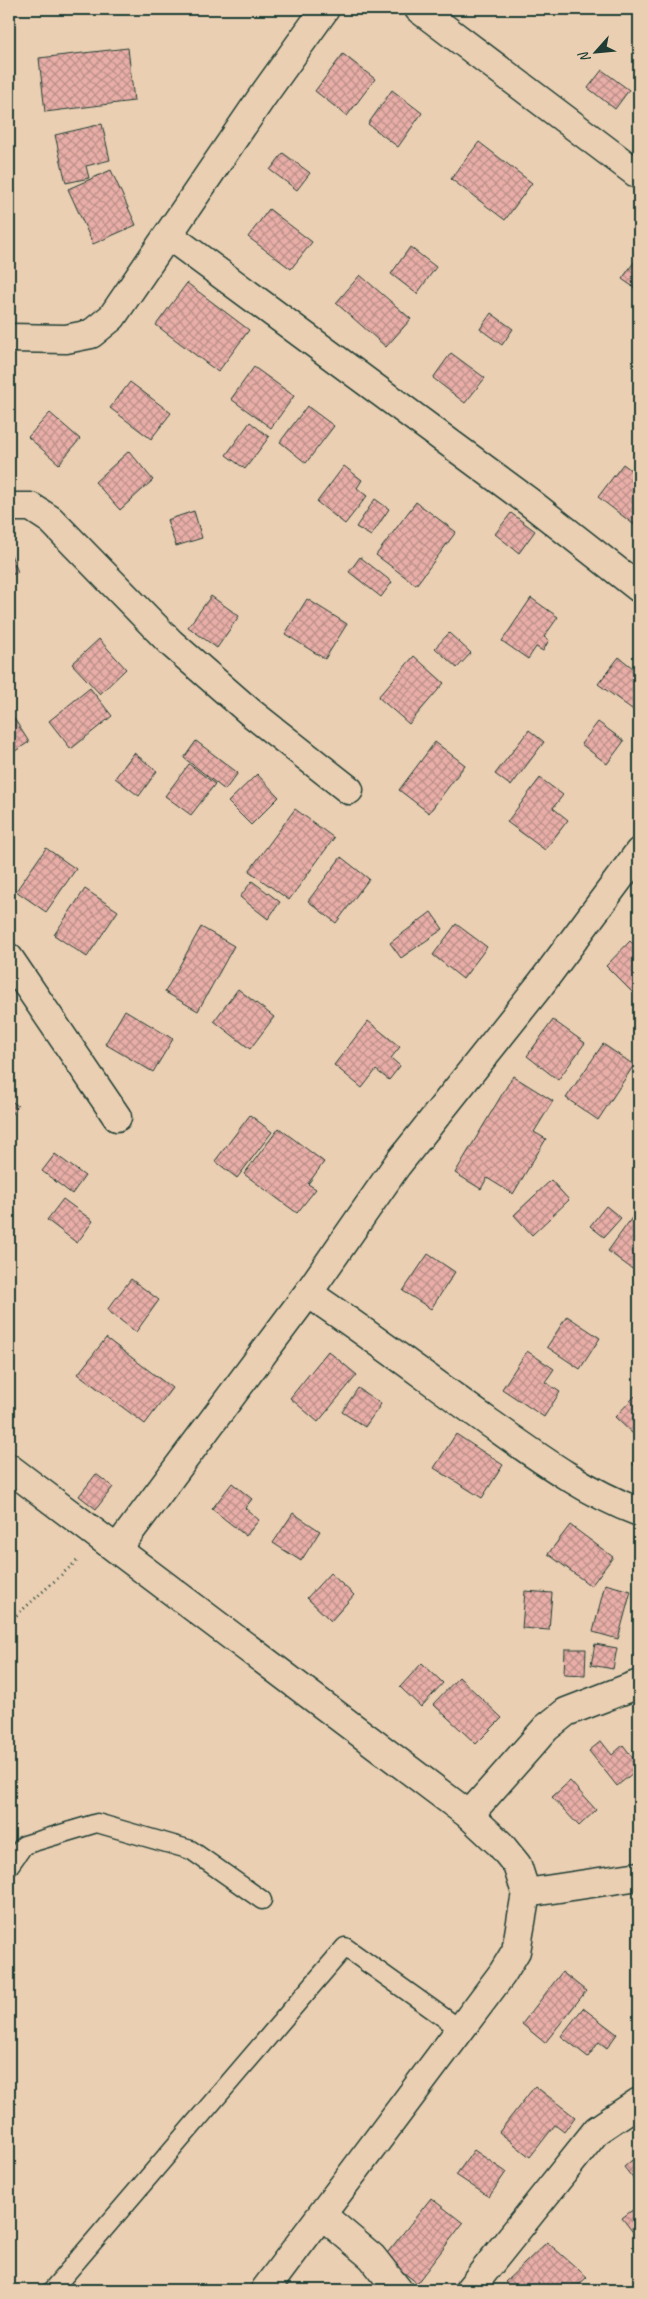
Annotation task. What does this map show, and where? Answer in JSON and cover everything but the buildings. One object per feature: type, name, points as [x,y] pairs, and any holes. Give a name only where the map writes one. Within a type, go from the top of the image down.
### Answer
[{"type":"street","points":[[9,338],[66,339],[92,334],[112,317],[262,97],[325,9]]},
{"type":"street","points":[[420,9],[639,176]]},
{"type":"street","points":[[168,235],[528,501],[639,588]]},
{"type":"street","points":[[9,507],[31,507],[51,520],[171,643],[250,712],[349,790]]},
{"type":"street","points":[[109,1544],[308,1293],[397,1165],[540,985],[639,852]]},
{"type":"street","points":[[9,958],[117,1117]]},
{"type":"street","points":[[308,1293],[380,1342],[553,1468],[615,1503],[639,1512]]},
{"type":"street","points":[[9,1468],[469,1815],[500,1844],[517,1865],[526,1893],[516,1951],[265,2290]]},
{"type":"street","points":[[469,1815],[546,1728],[566,1712],[639,1684]]},
{"type":"street","points":[[526,1893],[639,1876]]},
{"type":"street","points":[[469,2290],[597,2130],[639,2102]]},
{"type":"street","points":[[322,2215],[372,2257],[398,2290]]},
{"type":"lane","points":[[9,1866],[24,1844],[97,1824],[192,1850],[262,1900]]},
{"type":"lane","points":[[52,2290],[345,1947],[460,2029]]},
{"type":"path","points":[[9,1622],[109,1544]]}]
